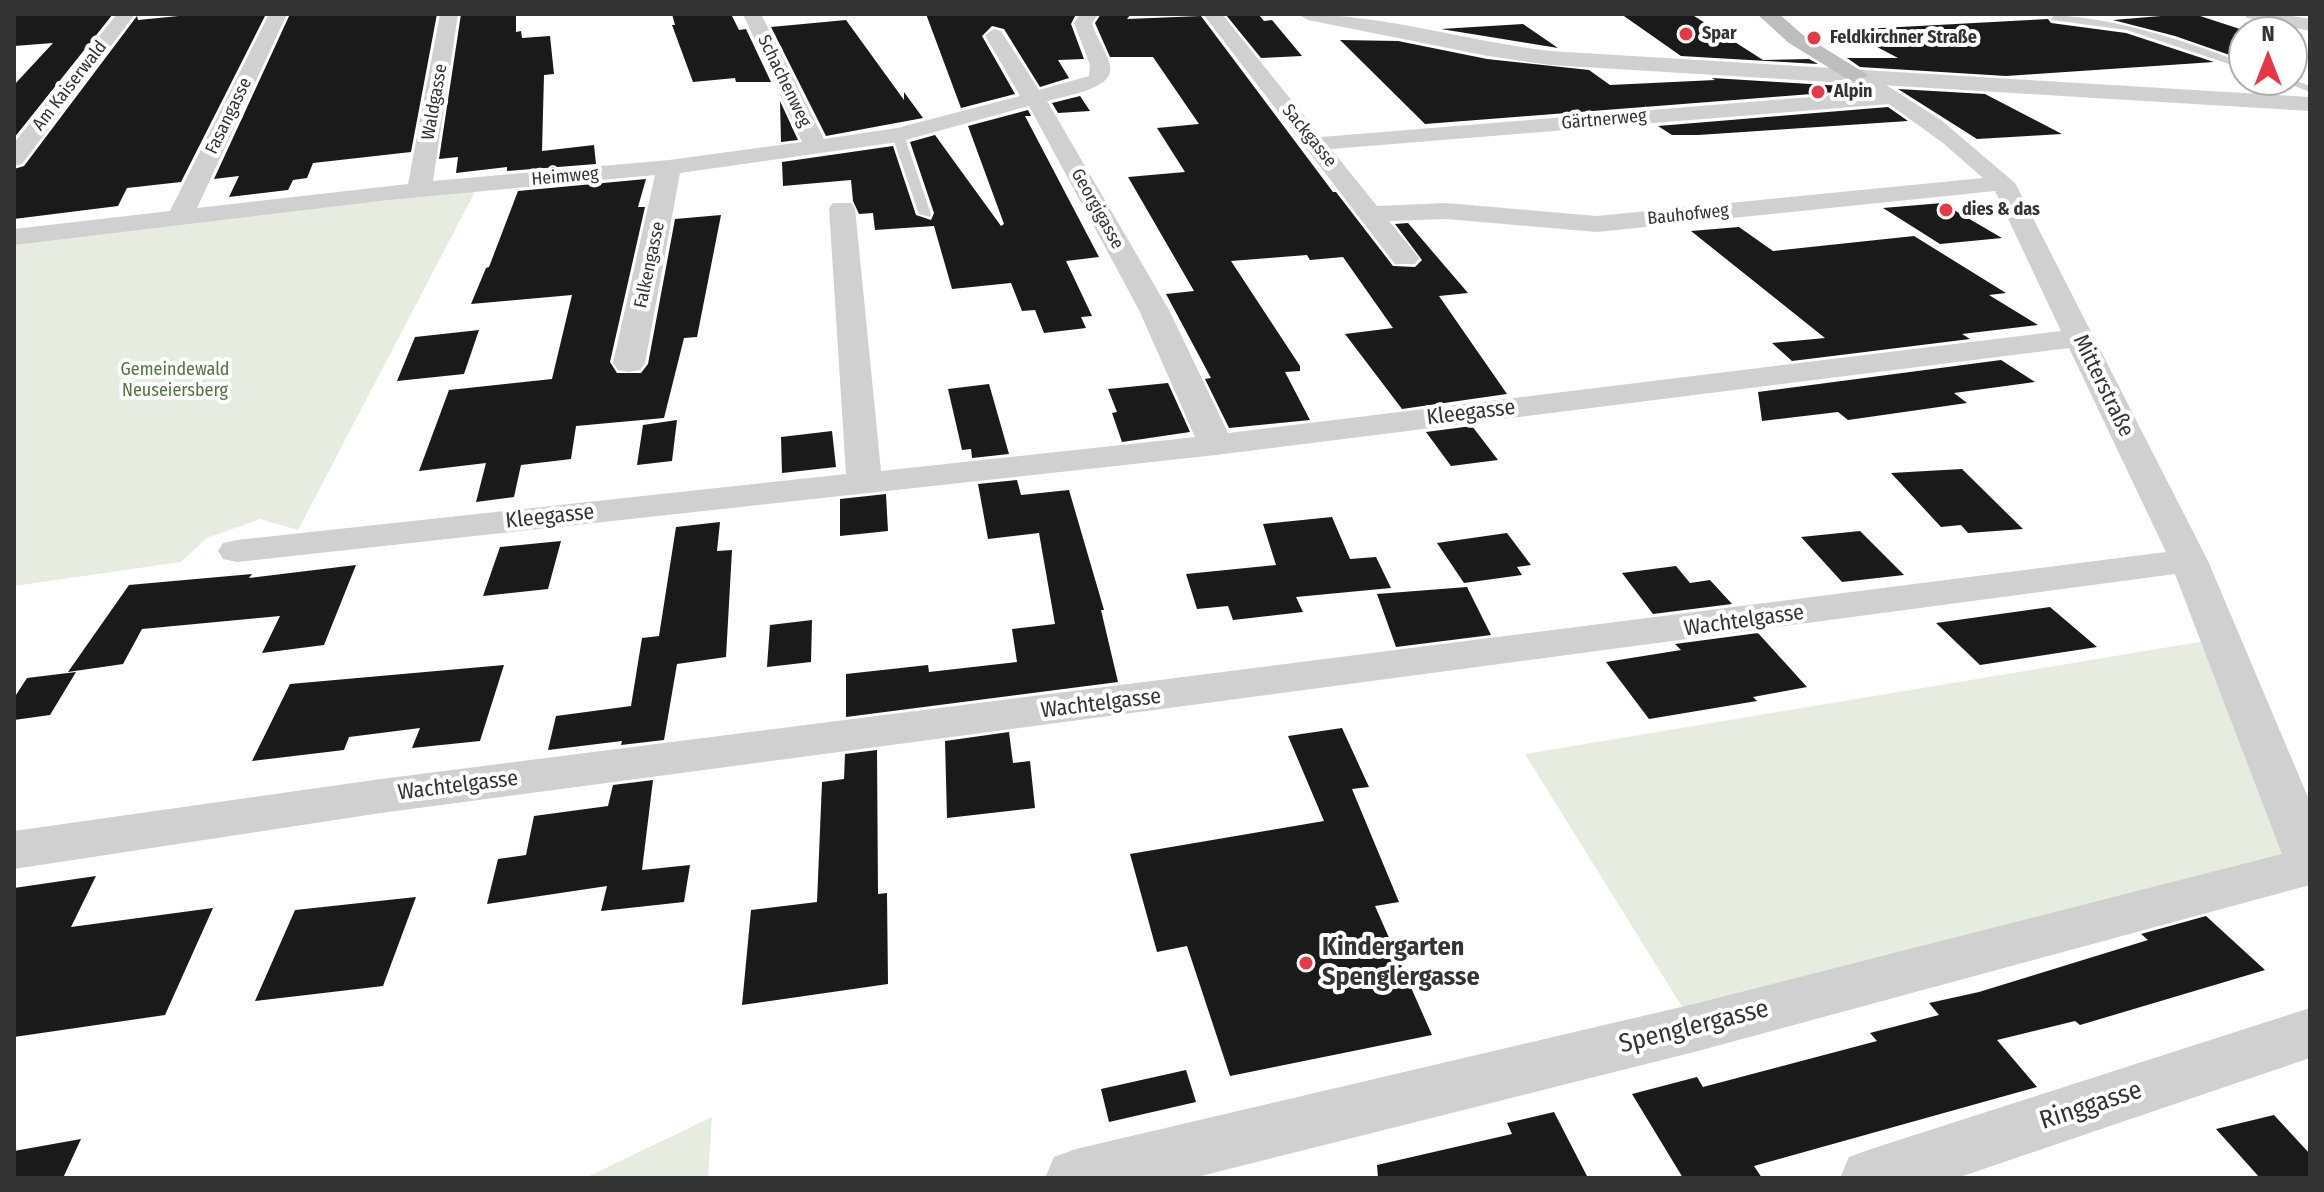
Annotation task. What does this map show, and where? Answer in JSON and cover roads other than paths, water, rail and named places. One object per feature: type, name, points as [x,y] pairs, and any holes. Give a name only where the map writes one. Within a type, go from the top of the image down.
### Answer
[{"type":"main road","name":"Mitterstraße","points":[[1767,14],[1796,39],[1857,75]]},
{"type":"street","name":"Am Kaiserwald","points":[[14,159],[126,14]]},
{"type":"street","name":"Fasangasse","points":[[179,218],[278,14]]},
{"type":"street","name":"Waldgasse","points":[[419,190],[449,14]]},
{"type":"street","name":"Schachenweg","points":[[752,14],[816,147]]},
{"type":"street","points":[[994,35],[1028,92],[1035,98],[1096,80],[1100,75],[1100,65],[1084,28],[1089,14]]},
{"type":"street","name":"Sackgasse","points":[[1212,14],[1405,258]]},
{"type":"street","points":[[1308,14],[1465,46],[1535,56],[2310,104]]},
{"type":"street","points":[[2253,14],[2310,25]]},
{"type":"street","name":"Mitterstraße","points":[[1857,75],[1976,157],[2003,183],[2189,561],[2310,864]]},
{"type":"street","name":"Gärtnerweg","points":[[1314,144],[1893,97]]},
{"type":"street","name":"Heimweg","points":[[14,237],[419,190],[669,167],[816,147],[898,135],[1035,98]]},
{"type":"street","name":"Georgigasse","points":[[1035,98],[1154,310],[1216,445]]},
{"type":"street","name":"Falkengasse","points":[[629,363],[669,167]]},
{"type":"street","name":"Bauhofweg","points":[[1372,214],[1446,211],[1597,224],[2003,183]]},
{"type":"street","points":[[842,208],[864,484]]},
{"type":"street","name":"Kleegasse","points":[[237,551],[1216,445],[2079,338]]},
{"type":"street","name":"Wachtelgasse","points":[[14,850],[397,794],[2189,561]]},
{"type":"street","name":"Spenglergasse","points":[[1076,1178],[1698,1027],[2310,864]]},
{"type":"street","name":"Ringgasse","points":[[1871,1178],[2310,1033]]},
{"type":"lane","points":[[2054,18],[2094,19],[2130,25],[2228,60]]},
{"type":"lane","points":[[898,135],[925,214]]},
{"type":"place","name":"Spar","points":[[1686,34]]},
{"type":"place","name":"Feldkirchner Straße","points":[[1814,38]]},
{"type":"place","name":"Alpin","points":[[1818,92]]},
{"type":"place","name":"dies & das","points":[[1946,210]]},
{"type":"place","name":"Kindergarten Spenglergasse","points":[[1306,963]]},
{"type":"park label","name":"Gemeindewald Neuseiersberg","points":[[175,380]]}]
